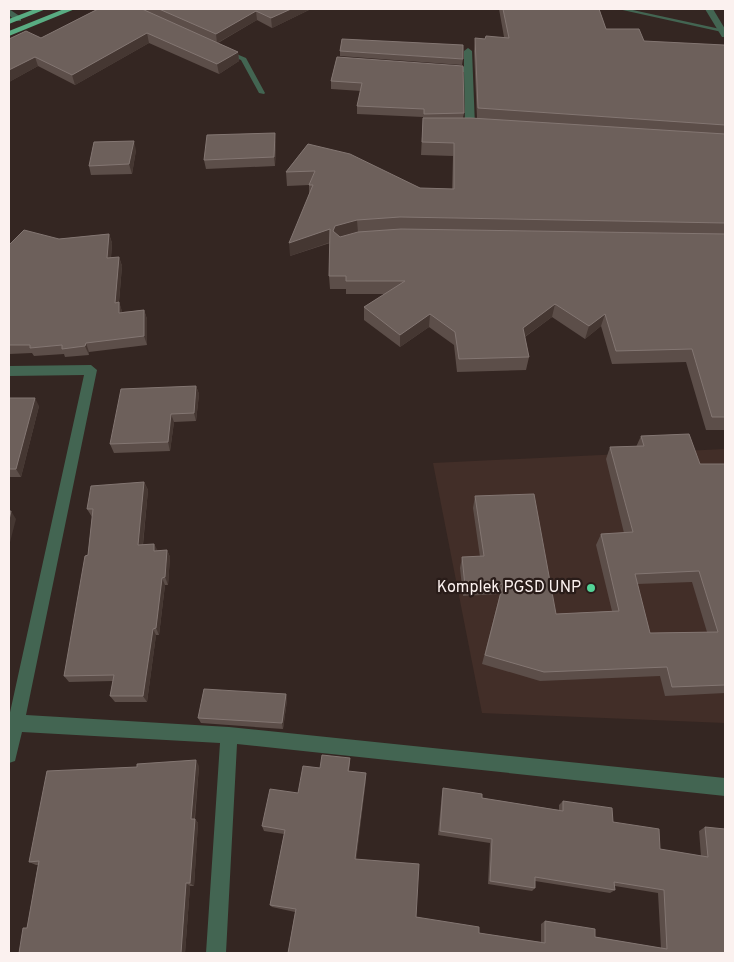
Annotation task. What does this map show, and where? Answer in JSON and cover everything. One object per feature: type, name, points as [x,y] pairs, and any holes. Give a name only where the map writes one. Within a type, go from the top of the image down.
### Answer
[{"type":"highway","points":[[9,22],[42,9]]},
{"type":"highway","points":[[9,34],[71,9]]},
{"type":"street","points":[[709,9],[724,32]]},
{"type":"street","points":[[9,11],[18,19]]},
{"type":"street","points":[[468,51],[471,126]]},
{"type":"street","points":[[432,68],[469,70]]},
{"type":"street","points":[[9,371],[91,370],[9,755]]},
{"type":"street","points":[[15,723],[229,735],[725,787]]},
{"type":"street","points":[[216,953],[229,735]]},
{"type":"lane","points":[[621,9],[724,32]]},
{"type":"lane","points":[[218,47],[244,59],[262,93]]},
{"type":"shaded area","name":"Komplek PGSD UNP","points":[[725,449],[725,723],[482,713],[433,463]]},
{"type":"building","points":[[98,9],[142,9],[238,52],[217,64],[147,33],[72,75],[35,57],[9,70],[9,39],[26,31],[41,38]]},
{"type":"building","points":[[159,9],[291,9],[271,18],[256,11],[216,34]]},
{"type":"building","points":[[503,9],[599,9],[606,29],[639,29],[644,41],[724,45],[725,125],[478,108],[475,38],[485,39],[486,36],[509,38]]},
{"type":"building","points":[[342,39],[463,45],[463,59],[340,51]]},
{"type":"building","points":[[337,57],[463,66],[464,113],[424,114],[424,109],[357,106],[362,83],[331,81]]},
{"type":"building","points":[[423,118],[471,118],[725,134],[725,223],[400,217],[357,220],[335,226],[333,231],[340,237],[358,232],[401,229],[725,234],[725,417],[712,417],[692,349],[616,351],[605,314],[589,326],[555,304],[523,328],[529,357],[459,359],[455,332],[430,314],[400,335],[364,307],[405,281],[346,281],[346,276],[329,276],[330,229],[289,243],[313,185],[309,185],[315,171],[286,172],[308,144],[350,154],[420,188],[454,189],[454,143],[422,142]]},
{"type":"building","points":[[275,133],[274,157],[204,160],[207,135]]},
{"type":"building","points":[[134,141],[129,164],[89,166],[94,142]]},
{"type":"building","points":[[24,230],[59,239],[109,234],[107,258],[119,257],[115,303],[119,302],[119,313],[144,310],[144,336],[86,343],[85,346],[62,349],[62,345],[30,348],[30,345],[9,345],[9,245]]},
{"type":"building","points":[[196,386],[194,413],[171,414],[168,442],[110,444],[121,389]]},
{"type":"building","points":[[9,398],[35,398],[16,469],[9,469]]},
{"type":"building","points":[[689,434],[700,464],[725,464],[725,685],[672,687],[667,667],[544,672],[485,655],[503,584],[465,586],[462,557],[484,556],[475,496],[534,494],[556,614],[619,611],[601,534],[633,532],[610,447],[644,446],[641,436]],"holes":[[[699,571],[718,632],[650,633],[635,574]]]},
{"type":"building","points":[[144,482],[138,545],[154,544],[154,551],[167,550],[165,577],[162,578],[156,628],[153,629],[143,696],[110,696],[114,675],[64,676],[85,556],[88,555],[93,509],[87,509],[91,486]]},
{"type":"building","points":[[204,689],[286,694],[282,723],[198,718]]},
{"type":"building","points":[[322,755],[350,758],[348,771],[366,773],[355,859],[419,864],[416,917],[479,927],[479,933],[545,943],[545,921],[595,929],[595,937],[667,949],[664,890],[614,882],[615,890],[535,877],[535,888],[490,881],[492,839],[440,831],[443,788],[482,794],[482,798],[563,811],[563,801],[612,808],[613,822],[659,829],[660,849],[708,857],[705,827],[725,829],[725,953],[288,953],[296,909],[270,905],[285,830],[262,826],[270,789],[298,793],[303,766],[320,768]]},
{"type":"building","points":[[196,760],[191,819],[195,819],[190,883],[186,883],[181,953],[19,953],[23,928],[27,928],[39,861],[29,862],[47,771],[137,767],[137,764]]},
{"type":"place","name":"Komplek PGSD UNP","points":[[591,588]]}]
